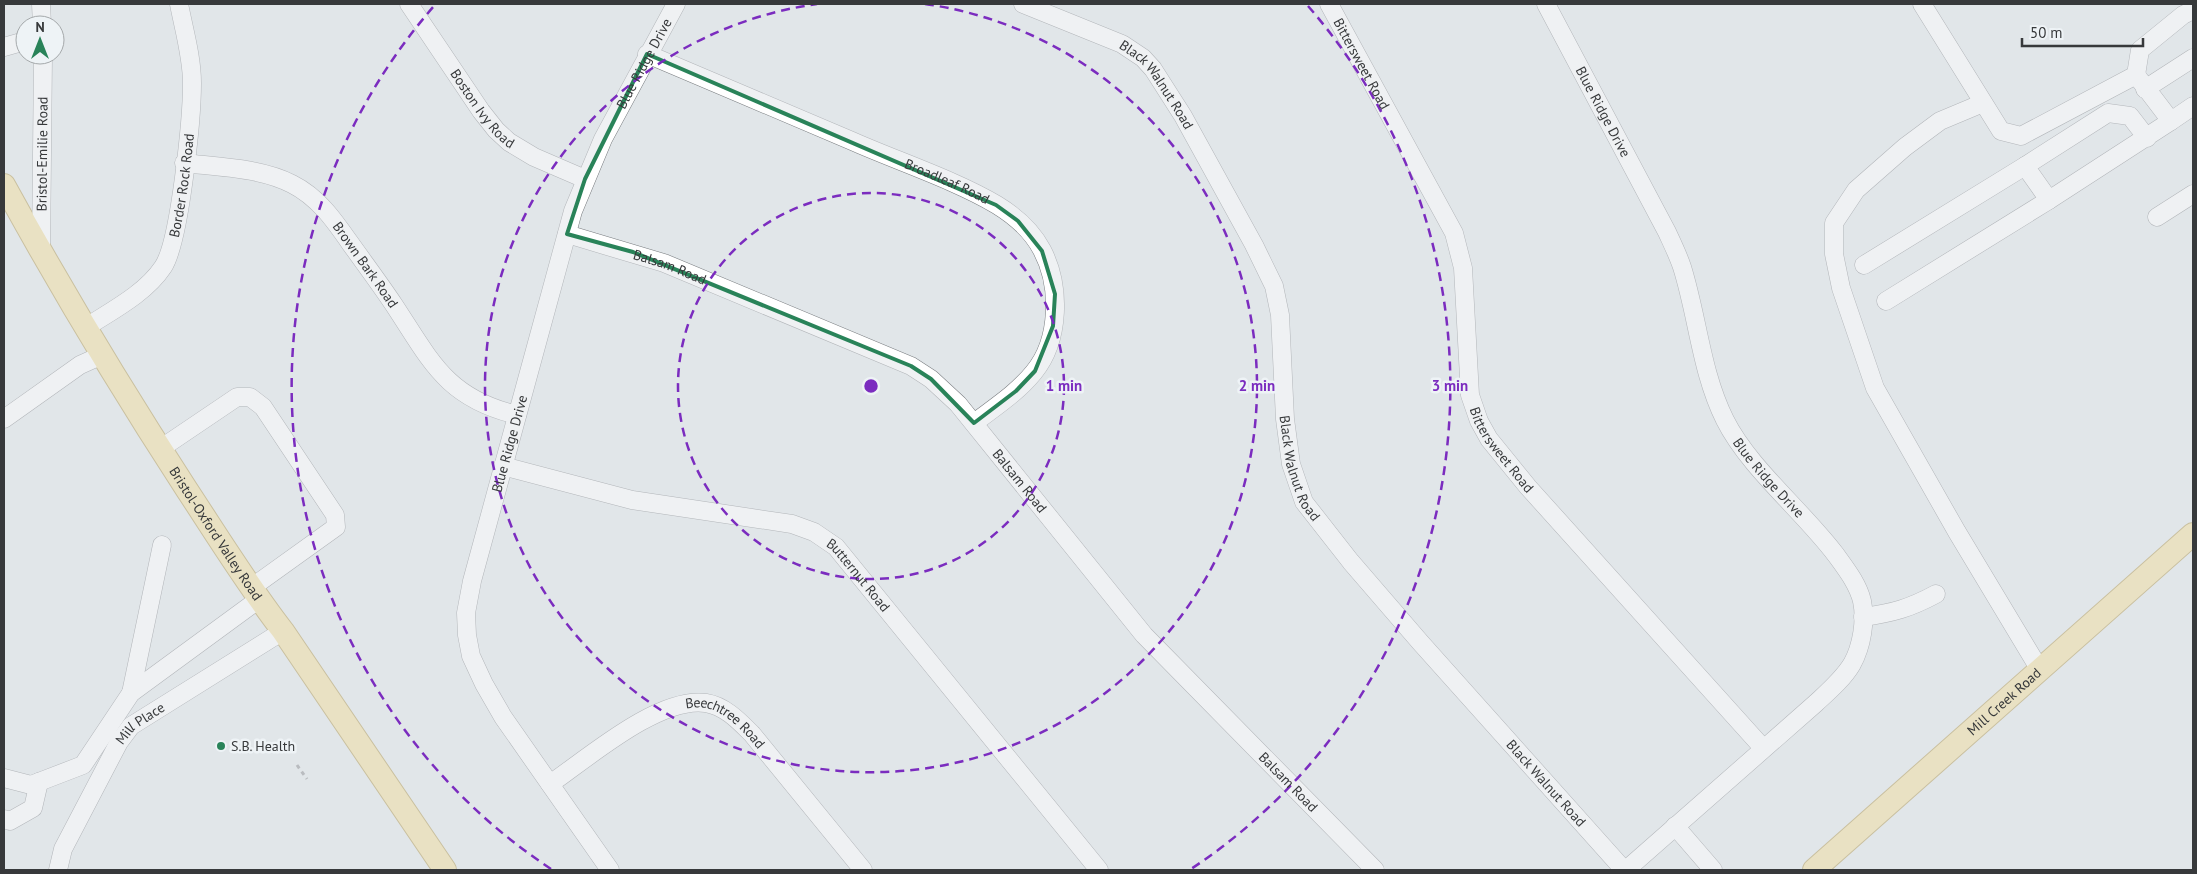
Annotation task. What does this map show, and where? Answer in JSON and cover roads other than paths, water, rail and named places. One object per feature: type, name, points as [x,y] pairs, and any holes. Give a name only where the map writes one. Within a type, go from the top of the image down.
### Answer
[{"type":"main road","name":"Bristol-Oxford Valley Road","points":[[4,185],[100,356],[255,594],[283,631],[445,870]]},
{"type":"main road","name":"Mill Creek Road","points":[[1814,870],[2193,534]]},
{"type":"street","name":"Border Rock Road","points":[[85,328],[131,298],[155,278],[164,266],[172,242],[184,163],[192,83],[179,4]]},
{"type":"street","name":"Boston Ivy Road","points":[[410,4],[481,111],[496,130],[509,142],[534,157],[584,179]]},
{"type":"street","name":"Blue Ridge Drive","points":[[610,870],[504,717],[484,684],[471,656],[467,635],[466,613],[472,581],[503,466],[584,179],[647,54],[676,4]]},
{"type":"street","name":"Black Walnut Road","points":[[1023,4],[1122,44],[1143,58],[1153,69],[1183,116],[1254,245],[1274,286],[1281,323],[1285,419],[1291,464],[1304,502],[1345,555],[1414,635],[1625,870]]},
{"type":"street","name":"Bittersweet Road","points":[[1329,4],[1454,233],[1463,268],[1470,395],[1479,421],[1489,438],[1528,487],[1763,748]]},
{"type":"street","name":"Blue Ridge Drive","points":[[1546,4],[1667,232],[1682,267],[1714,396],[1726,422],[1743,449],[1825,540],[1846,569],[1859,594],[1863,617],[1860,644],[1852,663],[1843,676],[1816,703],[1625,870]]},
{"type":"street","points":[[1922,4],[2001,131],[2021,136],[2193,58]]},
{"type":"street","points":[[2171,121],[2141,82],[2140,50],[2183,15],[2193,10]]},
{"type":"street","name":"Broadleaf Road","points":[[647,54],[947,182],[996,205],[1018,221],[1032,236],[1045,258],[1055,294],[1053,326],[1048,345],[1035,371],[1016,391],[974,423]]},
{"type":"street","name":"Bristol-Emilie Road","points":[[41,253],[42,65]]},
{"type":"street","points":[[1983,103],[1940,120],[1905,147],[1856,190],[1834,223],[1834,254],[1841,288],[1875,388],[1937,498],[2040,670]]},
{"type":"street","points":[[1886,301],[2147,138],[2193,106]]},
{"type":"street","points":[[1864,265],[2108,113],[2130,116],[2147,138]]},
{"type":"street","name":"Brown Bark Road","points":[[184,163],[261,174],[290,183],[303,190],[321,205],[344,234],[394,305],[424,353],[442,374],[477,403],[491,409],[517,415]]},
{"type":"street","points":[[2025,166],[2049,200]]},
{"type":"street","points":[[2157,217],[2193,194]]},
{"type":"street","name":"Balsam Road","points":[[567,234],[664,262],[911,366],[931,379],[974,423],[1144,635],[1375,870]]},
{"type":"street","points":[[4,419],[80,365],[100,356]]},
{"type":"street","points":[[4,778],[31,785],[83,765],[131,692],[336,527],[335,515],[263,407],[250,397],[237,397],[160,449]]},
{"type":"street","name":"Butternut Road","points":[[503,466],[632,500],[792,524],[814,532],[836,547],[1099,870]]},
{"type":"street","points":[[131,692],[162,545]]},
{"type":"street","points":[[1863,617],[1893,613],[1912,607],[1936,594]]},
{"type":"street","name":"Mill Place","points":[[58,870],[63,849],[118,742],[131,726],[283,631]]},
{"type":"street","name":"Beechtree Road","points":[[550,784],[646,719],[674,705],[686,702],[706,703],[722,708],[734,716],[752,734],[863,870]]},
{"type":"street","points":[[4,819],[10,821],[33,808],[38,782]]},
{"type":"street","points":[[1675,826],[1713,870]]},
{"type":"place","name":"S.B. Health","points":[[221,746]]}]
